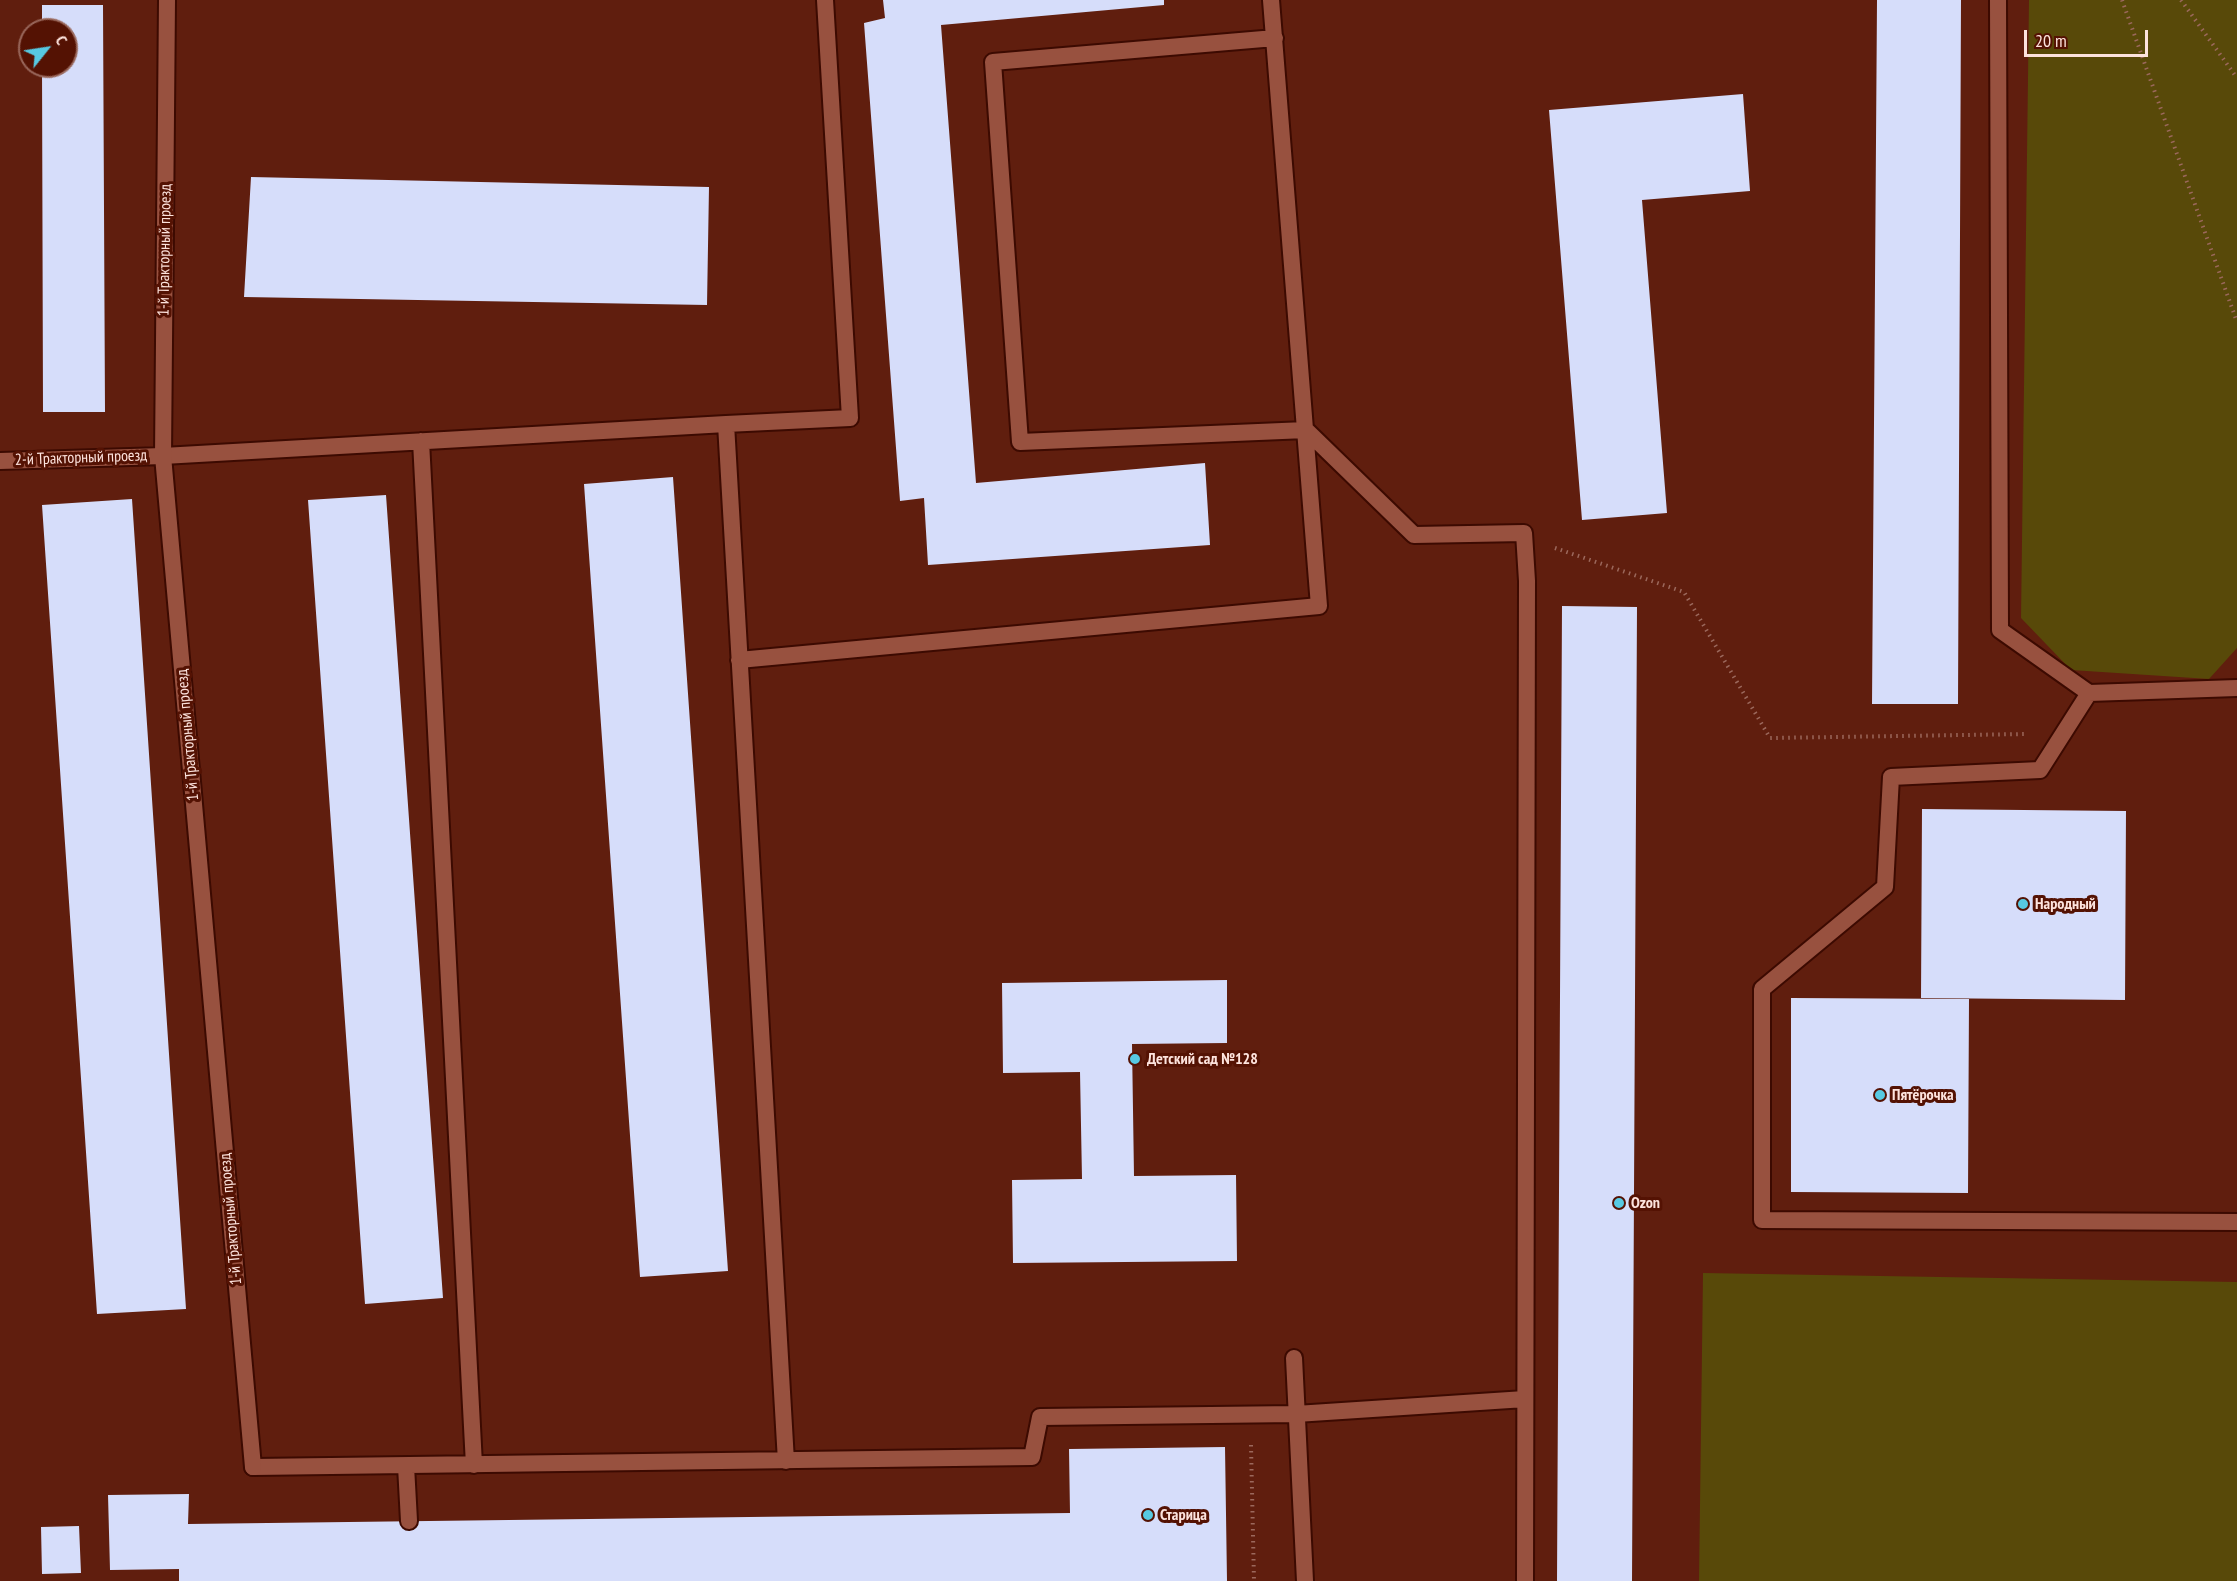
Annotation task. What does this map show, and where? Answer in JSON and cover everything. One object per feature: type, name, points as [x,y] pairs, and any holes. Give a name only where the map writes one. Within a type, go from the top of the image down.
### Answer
[{"type":"street","name":"1-й Тракторный проезд","points":[[167,0],[163,456],[253,1467],[406,1466]]},
{"type":"street","name":"2-й Тракторный проезд","points":[[0,461],[163,456],[850,418],[825,0]]},
{"type":"street","points":[[740,660],[1320,606],[1271,0]]},
{"type":"street","points":[[1998,0],[2000,630],[2089,693],[2237,688]]},
{"type":"street","points":[[1275,38],[993,62],[1020,442],[1306,430],[1414,536],[1524,533],[1527,581],[1525,1581]]},
{"type":"street","points":[[726,424],[786,1461]]},
{"type":"street","points":[[421,441],[474,1465]]},
{"type":"street","points":[[2089,693],[2040,770],[1891,777],[1885,888],[1761,989],[1762,1220],[2237,1222]]},
{"type":"street","points":[[1294,1359],[1305,1581]]},
{"type":"street","points":[[409,1521],[406,1466],[1032,1456],[1040,1417],[1296,1414],[1525,1398]]},
{"type":"path","points":[[2122,0],[2237,322]]},
{"type":"path","points":[[2181,0],[2237,78]]},
{"type":"path","points":[[1524,538],[1684,592],[1770,738],[2064,734]]},
{"type":"path","points":[[1250,1415],[1254,1581]]},
{"type":"shaded area","points":[[2029,0],[2237,0],[2237,648],[2209,679],[2071,670],[2021,618]]},
{"type":"shaded area","points":[[1703,1273],[2237,1282],[2237,1581],[1699,1581]]},
{"type":"building","points":[[883,0],[1164,0],[1164,5],[941,25],[976,483],[1205,463],[1210,545],[928,565],[924,498],[900,501],[864,23],[885,18]]},
{"type":"building","points":[[1877,0],[1961,0],[1958,704],[1872,704]]},
{"type":"building","points":[[42,5],[103,5],[105,412],[43,412],[42,78],[78,78],[78,18],[42,18]]},
{"type":"building","points":[[1743,94],[1750,191],[1642,200],[1667,513],[1582,520],[1549,110]]},
{"type":"building","points":[[251,177],[709,187],[707,305],[244,297]]},
{"type":"building","points":[[673,477],[728,1271],[640,1277],[584,484]]},
{"type":"building","points":[[386,495],[443,1298],[365,1304],[308,500]]},
{"type":"building","points":[[132,499],[186,1309],[97,1314],[42,505]]},
{"type":"building","points":[[1562,606],[1637,607],[1632,1581],[1557,1581]]},
{"type":"building","name":"Народный","points":[[1922,809],[2126,811],[2125,1000],[1921,998]]},
{"type":"building","points":[[1227,980],[1227,1043],[1132,1044],[1134,1176],[1236,1175],[1237,1261],[1013,1263],[1012,1180],[1082,1179],[1080,1072],[1003,1073],[1002,983]]},
{"type":"building","name":"Пятёрочка","points":[[1791,998],[1969,999],[1968,1193],[1791,1192]]},
{"type":"building","points":[[1225,1447],[1227,1581],[179,1581],[179,1569],[110,1570],[108,1495],[189,1494],[188,1524],[1070,1513],[1069,1449]]},
{"type":"building","points":[[79,1526],[81,1573],[42,1574],[41,1527]]},
{"type":"place","name":"Народный","points":[[2023,904]]},
{"type":"place","name":"Детский сад №128","points":[[1135,1059]]},
{"type":"place","name":"Пятёрочка","points":[[1880,1095]]},
{"type":"place","name":"Ozon","points":[[1619,1203]]},
{"type":"place","name":"Старица","points":[[1148,1515]]}]
